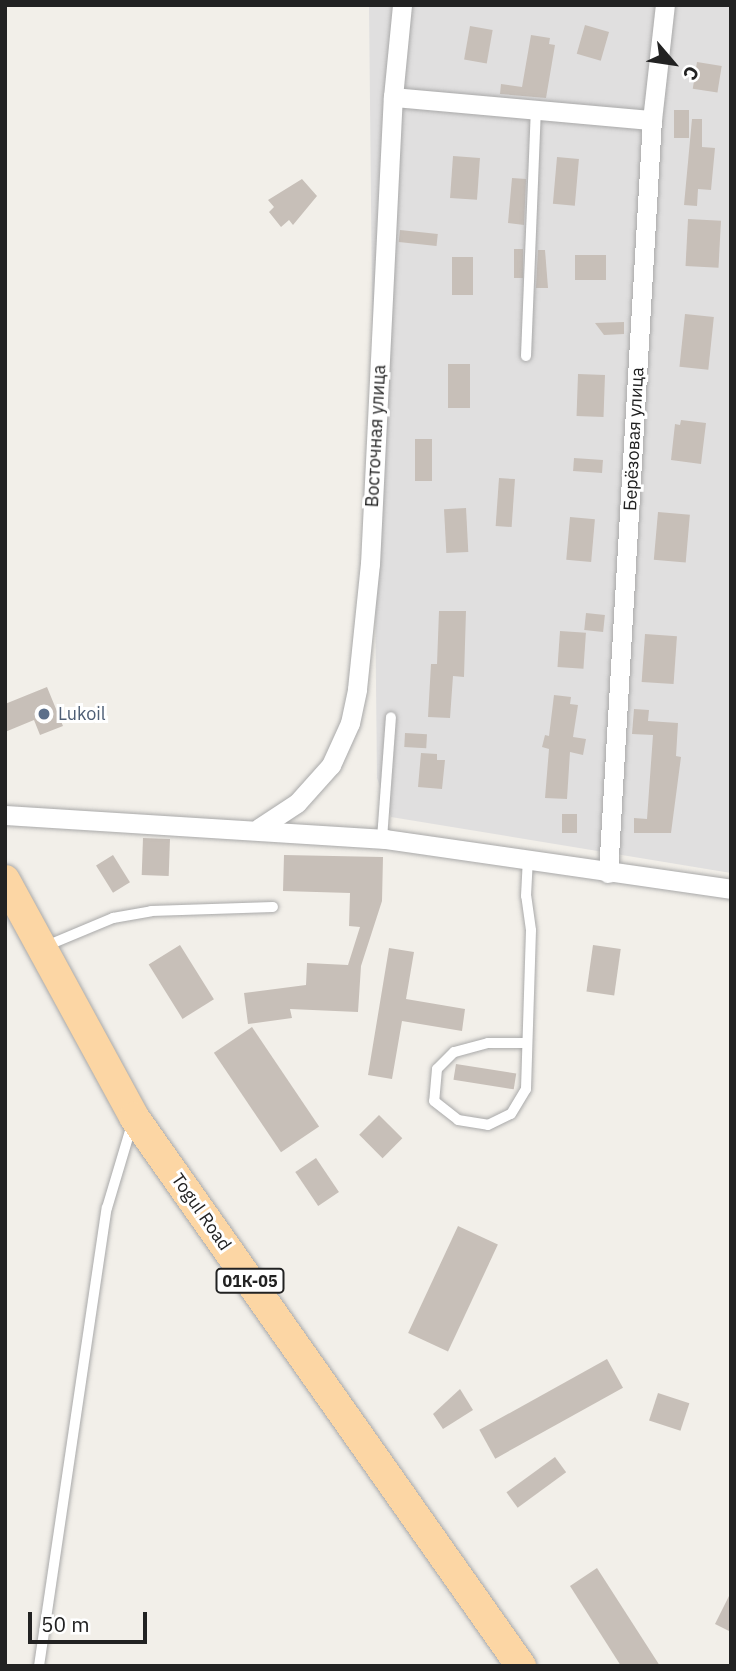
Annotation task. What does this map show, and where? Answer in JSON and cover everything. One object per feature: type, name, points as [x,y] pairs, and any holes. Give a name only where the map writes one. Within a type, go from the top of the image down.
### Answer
[{"type":"main road","name":"Togul Road","points":[[5,880],[134,1117],[521,1666]]},
{"type":"street","name":"Восточная улица","points":[[259,828],[297,803],[331,765],[350,723],[357,689],[370,564],[393,97],[402,5]]},
{"type":"street","name":"Берёзовая улица","points":[[608,873],[652,120],[665,5]]},
{"type":"street","points":[[393,97],[652,120]]},
{"type":"street","points":[[5,815],[259,828],[382,839],[731,889]]},
{"type":"lane","points":[[526,356],[536,110]]},
{"type":"lane","points":[[382,839],[391,717]]},
{"type":"lane","points":[[526,1043],[488,1043],[454,1052],[437,1069],[433,1082],[434,1101],[458,1120],[500,1123],[526,1089],[531,930],[526,896],[528,861]]},
{"type":"lane","points":[[42,948],[113,919],[151,911],[273,906]]},
{"type":"lane","points":[[39,1666],[107,1209],[134,1117]]},
{"type":"shaded area","points":[[369,5],[731,5],[731,873],[391,817],[377,778]]},
{"type":"building","points":[[585,25],[609,32],[601,61],[577,54]]},
{"type":"building","points":[[470,26],[493,30],[487,63],[464,59]]},
{"type":"building","points":[[531,35],[550,38],[549,44],[555,45],[546,98],[500,94],[501,84],[522,87]]},
{"type":"building","points":[[697,62],[722,66],[717,93],[693,89]]},
{"type":"building","points":[[674,110],[689,110],[689,138],[674,138]]},
{"type":"building","points":[[692,119],[702,119],[702,147],[715,148],[711,190],[698,189],[697,206],[684,205]]},
{"type":"building","points":[[453,156],[480,158],[477,200],[450,198]]},
{"type":"building","points":[[557,157],[579,159],[575,206],[553,204]]},
{"type":"building","points":[[512,178],[526,179],[524,225],[508,223]]},
{"type":"building","points":[[302,179],[317,196],[293,225],[289,220],[281,227],[269,212],[274,207],[268,200]]},
{"type":"building","points":[[688,219],[721,221],[718,268],[686,266]]},
{"type":"building","points":[[400,230],[438,234],[437,246],[399,242]]},
{"type":"building","points":[[514,249],[523,249],[523,278],[514,278]]},
{"type":"building","points":[[538,250],[545,250],[548,288],[536,288]]},
{"type":"building","points":[[575,255],[606,255],[606,280],[575,280]]},
{"type":"building","points":[[452,257],[473,257],[473,295],[452,295]]},
{"type":"building","points":[[685,314],[714,317],[708,370],[679,367]]},
{"type":"building","points":[[624,322],[624,334],[604,335],[595,323]]},
{"type":"building","points":[[448,364],[470,364],[470,408],[448,408]]},
{"type":"building","points":[[578,374],[605,375],[604,417],[577,416]]},
{"type":"building","points":[[681,420],[706,423],[701,464],[671,460],[675,424],[680,425]]},
{"type":"building","points":[[415,439],[432,439],[432,481],[415,481]]},
{"type":"building","points":[[574,458],[603,460],[602,473],[573,471]]},
{"type":"building","points":[[499,478],[515,479],[512,527],[496,526]]},
{"type":"building","points":[[466,508],[468,552],[446,553],[444,509]]},
{"type":"building","points":[[658,512],[690,515],[686,563],[654,560]]},
{"type":"building","points":[[570,517],[595,519],[591,562],[566,560]]},
{"type":"building","points":[[439,611],[466,611],[464,677],[453,676],[450,718],[428,717],[431,664],[437,664]]},
{"type":"building","points":[[586,613],[605,615],[603,632],[584,630]]},
{"type":"building","points":[[560,631],[586,633],[583,669],[557,667]]},
{"type":"building","points":[[645,634],[677,636],[674,684],[642,682]]},
{"type":"building","points":[[47,687],[63,726],[40,735],[34,720],[5,732],[5,704]]},
{"type":"building","points":[[554,695],[571,697],[570,704],[578,705],[573,737],[586,739],[583,755],[570,752],[567,799],[545,798],[549,749],[542,747],[545,735],[549,736]]},
{"type":"building","points":[[634,709],[649,710],[648,721],[678,723],[676,756],[681,757],[671,833],[634,833],[634,818],[647,819],[653,735],[632,734]]},
{"type":"building","points":[[405,733],[427,734],[426,748],[404,747]]},
{"type":"building","points":[[421,753],[437,754],[437,760],[445,760],[442,789],[418,787]]},
{"type":"building","points":[[562,814],[577,814],[577,833],[562,833]]},
{"type":"building","points":[[143,838],[170,839],[169,876],[142,875]]},
{"type":"building","points":[[113,855],[130,882],[113,893],[96,866]]},
{"type":"building","points":[[284,855],[383,857],[382,901],[361,966],[358,1012],[290,1009],[292,1018],[248,1024],[244,993],[306,985],[307,963],[348,965],[360,927],[349,926],[350,893],[283,891]]},
{"type":"building","points":[[180,945],[214,999],[183,1019],[149,965]]},
{"type":"building","points":[[593,945],[621,949],[614,995],[586,992]]},
{"type":"building","points":[[389,948],[414,952],[406,999],[465,1009],[462,1031],[402,1021],[392,1079],[368,1075]]},
{"type":"building","points":[[252,1027],[319,1126],[281,1152],[214,1053]]},
{"type":"building","points":[[456,1064],[516,1074],[514,1089],[453,1080]]},
{"type":"building","points":[[379,1115],[402,1138],[383,1158],[359,1135]]},
{"type":"building","points":[[316,1158],[339,1192],[318,1206],[295,1172]]},
{"type":"building","points":[[458,1226],[498,1245],[448,1352],[408,1333]]},
{"type":"building","points":[[607,1359],[623,1388],[495,1459],[479,1430]]},
{"type":"building","points":[[460,1389],[473,1410],[443,1429],[433,1414]]},
{"type":"building","points":[[658,1393],[689,1403],[680,1431],[649,1421]]},
{"type":"building","points":[[555,1457],[566,1472],[518,1508],[506,1492]]},
{"type":"building","points":[[597,1568],[660,1666],[621,1666],[570,1586]]},
{"type":"building","points":[[731,1592],[731,1632],[715,1624]]},
{"type":"place","name":"Lukoil","points":[[44,714]]}]
